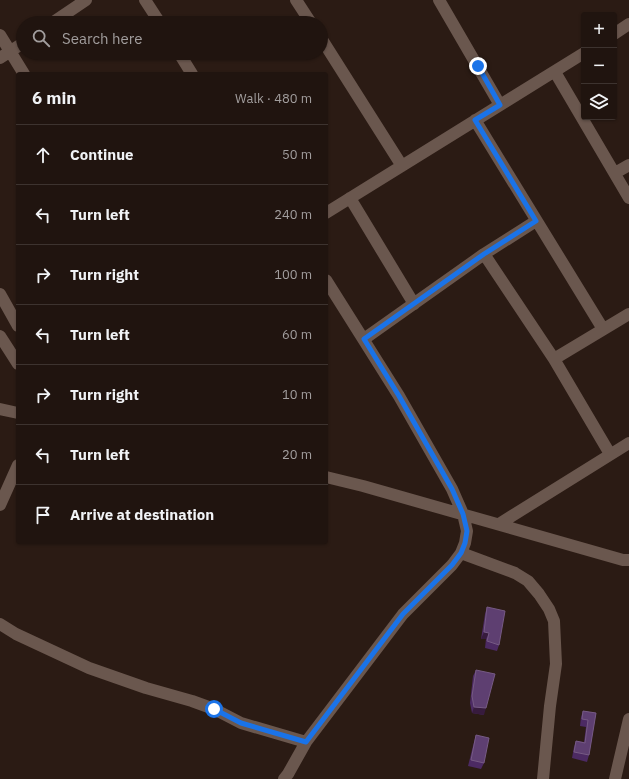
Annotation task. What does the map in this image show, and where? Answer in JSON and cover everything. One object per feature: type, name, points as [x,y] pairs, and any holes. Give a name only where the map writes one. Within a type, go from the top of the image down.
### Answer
[{"type":"street","points":[[62,16],[86,0]]},
{"type":"street","points":[[145,0],[155,16]]},
{"type":"street","points":[[296,0],[306,16]]},
{"type":"street","points":[[440,0],[500,105]]},
{"type":"street","points":[[617,32],[629,24]]},
{"type":"street","points":[[0,35],[5,55],[22,72]]},
{"type":"street","points":[[5,55],[16,48]]},
{"type":"street","points":[[328,49],[402,166]]},
{"type":"street","points":[[328,212],[581,56]]},
{"type":"street","points":[[183,60],[191,72]]},
{"type":"street","points":[[555,72],[629,198]]},
{"type":"street","points":[[475,120],[603,328]]},
{"type":"street","points":[[615,173],[629,165]]},
{"type":"street","points":[[350,198],[414,304]]},
{"type":"street","points":[[364,339],[484,254],[536,221]]},
{"type":"street","points":[[484,254],[554,359],[610,454]]},
{"type":"street","points":[[284,779],[306,742],[403,614],[452,565],[461,553],[465,543],[467,531],[463,514],[452,489],[403,402],[328,283]]},
{"type":"street","points":[[0,294],[16,322]]},
{"type":"street","points":[[554,359],[603,328],[629,314]]},
{"type":"street","points":[[0,336],[16,361]]},
{"type":"street","points":[[0,409],[16,413]]},
{"type":"street","points":[[499,524],[629,443]]},
{"type":"street","points":[[0,505],[16,469]]},
{"type":"street","points":[[328,478],[499,524],[623,560],[629,560]]},
{"type":"street","points":[[461,553],[515,573],[528,581],[549,609],[554,621],[556,664],[550,706],[543,779]]},
{"type":"street","points":[[0,624],[16,634],[89,668],[146,688],[192,701],[214,709],[241,723],[306,742]]},
{"type":"street","points":[[615,779],[629,719]]},
{"type":"building","points":[[487,607],[505,611],[499,645],[487,641],[489,633],[484,632]]},
{"type":"building","points":[[476,670],[495,674],[486,708],[474,707],[472,696]]},
{"type":"building","points":[[583,711],[596,713],[589,755],[574,752],[576,741],[585,743],[588,720],[582,719]]},
{"type":"building","points":[[476,735],[489,738],[484,763],[471,760]]},
{"type":"route","points":[[214,709],[241,723],[306,742],[403,614],[452,565],[461,553],[465,543],[467,531],[463,514],[452,489],[399,396],[364,339],[484,254],[536,221],[475,120],[500,105],[478,66]]}]
